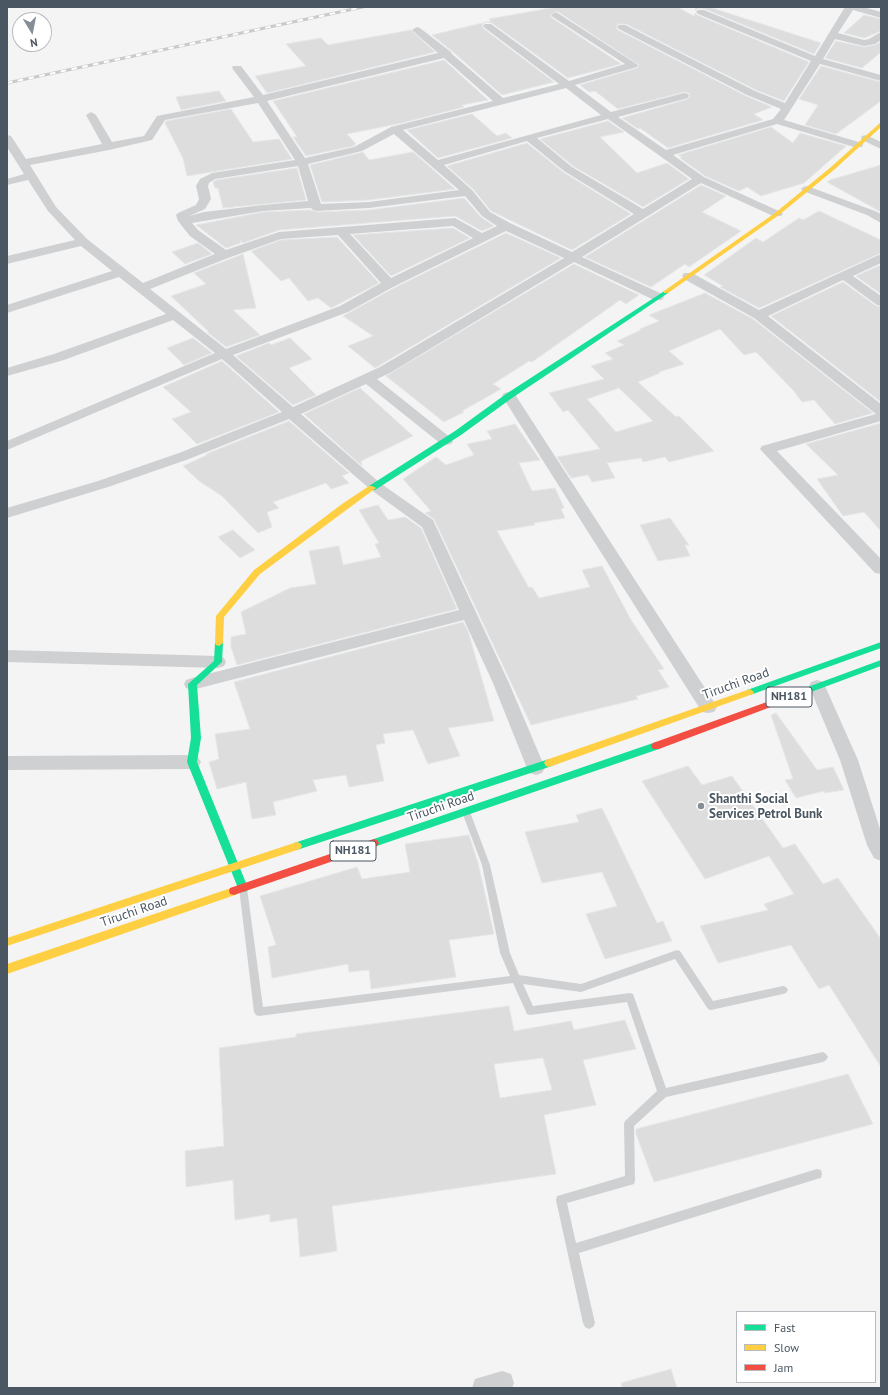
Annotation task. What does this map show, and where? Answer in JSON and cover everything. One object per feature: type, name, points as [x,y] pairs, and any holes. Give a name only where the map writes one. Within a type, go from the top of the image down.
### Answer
[{"type":"main road","points":[[243,888],[192,762],[196,738],[192,684],[218,662],[220,616],[257,572],[344,506],[446,441],[509,396],[570,357],[713,260],[777,214],[881,124]]},
{"type":"main road","name":"Tiruchi Road","points":[[7,942],[234,866],[536,768],[666,723],[881,645]]},
{"type":"main road","name":"Tiruchi Road","points":[[7,969],[698,732],[817,686],[881,664]]},
{"type":"street","points":[[777,121],[787,108],[852,7],[881,15]]},
{"type":"street","points":[[714,9],[701,12],[817,60],[881,78]]},
{"type":"street","points":[[224,255],[194,233],[184,221],[182,215],[200,208],[205,199],[202,186],[204,181],[212,176],[302,162],[358,149],[394,130],[500,101],[566,85],[633,65],[556,14]]},
{"type":"street","points":[[488,26],[566,85],[700,179],[777,214]]},
{"type":"street","points":[[622,27],[751,93],[787,108]]},
{"type":"street","points":[[417,30],[447,54],[500,101]]},
{"type":"street","points":[[833,35],[864,44],[872,42],[881,36]]},
{"type":"street","points":[[23,163],[148,138],[161,118],[261,99],[447,54]]},
{"type":"street","points":[[237,68],[261,99],[302,162],[317,208],[369,205],[468,192]]},
{"type":"street","points":[[436,164],[529,137],[684,96]]},
{"type":"street","points":[[91,115],[108,147]]},
{"type":"street","points":[[664,154],[777,121],[858,145]]},
{"type":"street","points":[[394,130],[468,192],[486,214],[506,226],[572,258],[658,297]]},
{"type":"street","points":[[529,137],[568,169],[642,214]]},
{"type":"street","points":[[7,138],[52,209],[83,242],[224,354],[375,486],[428,524],[501,683],[536,768]]},
{"type":"street","points":[[866,138],[881,146]]},
{"type":"street","points":[[7,182],[31,176]]},
{"type":"street","points":[[7,513],[103,484],[184,456],[291,413],[385,370],[700,179]]},
{"type":"street","points":[[807,189],[871,213],[881,219]]},
{"type":"street","points":[[184,221],[226,213],[315,204]]},
{"type":"street","points":[[142,288],[224,255],[279,236],[455,222],[486,214]]},
{"type":"street","points":[[455,222],[481,238]]},
{"type":"street","points":[[7,446],[224,354],[344,309],[389,284],[506,226]]},
{"type":"street","points":[[342,232],[389,284]]},
{"type":"street","points":[[7,260],[83,242]]},
{"type":"street","points":[[759,314],[881,258]]},
{"type":"street","points":[[7,309],[121,272]]},
{"type":"street","points":[[844,275],[881,302]]},
{"type":"street","points":[[688,276],[759,314],[881,411]]},
{"type":"street","points":[[7,372],[58,357],[175,315]]},
{"type":"street","points":[[367,378],[446,441]]},
{"type":"street","points":[[509,396],[708,707]]},
{"type":"street","points":[[881,417],[768,449],[881,569]]},
{"type":"street","points":[[192,684],[469,613]]},
{"type":"street","points":[[9,652],[218,662]]},
{"type":"street","points":[[817,686],[849,760],[876,845],[881,853]]},
{"type":"street","points":[[7,763],[192,762]]},
{"type":"lane","points":[[466,812],[486,865],[505,953],[530,1011],[630,997],[663,1093]]},
{"type":"lane","points":[[243,888],[259,1012],[516,979],[581,988],[678,954],[711,1006],[783,990]]},
{"type":"lane","points":[[589,1323],[561,1200],[630,1180],[629,1124],[663,1093],[823,1057]]},
{"type":"lane","points":[[572,1250],[817,1174]]},
{"type":"building","points":[[556,7],[677,7],[694,16],[695,13],[809,62],[784,101],[756,90],[626,24],[618,24],[616,27],[618,30],[746,96],[772,107],[754,114],[763,120],[668,148],[640,128],[638,129],[622,118],[688,99],[690,97],[689,93],[684,92],[618,109],[595,91],[589,92],[580,85],[637,68],[639,65],[557,11],[550,15],[552,18],[621,64],[568,78],[492,23],[486,22],[491,21],[489,19]]},
{"type":"building","points":[[696,7],[709,7],[821,43],[814,54],[705,9],[698,8],[695,11]]},
{"type":"building","points":[[864,15],[881,19],[881,31],[864,38],[844,33]]},
{"type":"building","points":[[485,23],[482,26],[484,29],[554,82],[502,95],[432,35]]},
{"type":"building","points":[[411,30],[435,52],[267,93],[255,76],[306,66],[286,44],[321,38],[328,45]]},
{"type":"building","points":[[836,41],[864,47],[881,42],[881,52],[862,68],[825,58]]},
{"type":"building","points":[[444,60],[488,100],[462,105],[464,107],[402,123],[347,134],[356,144],[353,146],[306,156],[293,137],[297,137],[273,101]]},
{"type":"building","points":[[821,66],[881,82],[881,101],[836,134],[805,125],[818,105],[799,99]]},
{"type":"building","points":[[219,91],[226,101],[181,110],[176,97]]},
{"type":"building","points":[[231,109],[253,142],[279,139],[292,159],[187,176],[183,158],[165,123],[166,121]]},
{"type":"building","points":[[472,114],[497,136],[506,133],[512,138],[438,158],[407,130]]},
{"type":"building","points":[[608,121],[624,132],[600,137],[637,173],[667,163],[689,179],[643,207],[573,166],[540,139]]},
{"type":"building","points":[[771,127],[793,143],[800,133],[846,146],[804,183],[761,196],[747,187],[739,191],[705,176],[678,155]]},
{"type":"building","points":[[527,143],[563,172],[631,214],[572,250],[491,211],[473,189],[447,166]]},
{"type":"building","points":[[363,152],[369,160],[413,152],[455,189],[369,200],[322,202],[310,165]]},
{"type":"building","points":[[881,165],[881,212],[827,182],[830,180]]},
{"type":"building","points":[[297,168],[306,200],[223,208],[218,188],[215,188],[213,182],[216,180]]},
{"type":"building","points":[[701,185],[726,196],[702,212],[741,231],[689,267],[685,264],[651,287],[585,257]]},
{"type":"building","points":[[464,198],[481,217],[494,226],[482,231],[455,216],[279,230],[243,243],[240,240],[241,243],[226,248],[196,225],[263,212],[369,210]]},
{"type":"building","points":[[819,211],[881,240],[881,253],[759,308],[720,287],[723,286],[704,275],[756,238],[763,242],[799,218],[803,220]]},
{"type":"building","points":[[453,228],[470,238],[391,276],[353,235]]},
{"type":"building","points":[[506,233],[561,258],[375,368],[348,346],[373,336],[343,316],[394,288]]},
{"type":"building","points":[[337,237],[379,283],[331,308],[318,298],[308,301],[289,278],[281,281],[251,251],[281,240]]},
{"type":"building","points":[[198,243],[212,254],[185,264],[172,252]]},
{"type":"building","points":[[243,254],[256,308],[233,310],[260,335],[226,347],[207,332],[209,332],[171,296],[206,284],[194,273]]},
{"type":"building","points":[[574,264],[639,295],[626,304],[620,300],[532,362],[529,361],[493,384],[501,389],[462,411],[464,412],[444,422],[386,376]]},
{"type":"building","points":[[881,265],[881,294],[856,276]]},
{"type":"building","points":[[843,282],[876,306],[881,307],[881,402],[771,316]]},
{"type":"building","points":[[705,293],[753,319],[873,413],[835,424],[814,400],[802,402],[793,390],[756,352],[744,355],[720,329],[669,351],[684,364],[659,372],[660,373],[638,382],[676,417],[679,416],[714,451],[669,462],[665,457],[643,462],[641,458],[607,463],[615,478],[592,482],[588,475],[571,478],[557,457],[600,449],[568,410],[563,412],[549,393],[604,379],[591,366],[613,359],[605,353],[624,345],[617,341],[659,321],[649,315]],"holes":[[[619,388],[653,421],[616,432],[587,399]]]},
{"type":"building","points":[[193,338],[212,353],[184,365],[167,348]]},
{"type":"building","points":[[290,338],[312,359],[289,368],[316,395],[293,405],[236,356],[269,343],[271,345]]},
{"type":"building","points":[[222,361],[279,412],[197,444],[172,419],[191,412],[163,387]]},
{"type":"building","points":[[360,388],[413,436],[361,461],[362,466],[304,414]]},
{"type":"building","points":[[289,421],[349,473],[342,476],[349,483],[331,489],[326,483],[273,502],[279,508],[267,512],[272,527],[258,533],[222,496],[199,481],[183,466],[207,455],[206,454]]},
{"type":"building","points":[[881,423],[881,531],[864,512],[843,516],[817,479],[838,475],[806,444]]},
{"type":"building","points":[[515,424],[540,460],[519,463],[532,491],[555,488],[564,508],[561,509],[565,518],[534,523],[535,525],[497,531],[529,588],[532,587],[539,598],[590,587],[582,570],[602,566],[631,620],[664,669],[658,670],[669,687],[636,696],[638,699],[531,725],[434,519],[425,513],[431,511],[403,479],[436,457],[446,465],[474,455],[467,444],[492,439],[487,431]]},
{"type":"building","points":[[378,505],[388,520],[405,517],[421,528],[457,609],[237,665],[231,647],[231,637],[246,634],[241,612],[290,588],[316,584],[309,551],[339,546],[343,565],[381,557],[375,544],[379,543],[359,510]]},
{"type":"building","points":[[670,518],[689,545],[685,545],[690,556],[658,561],[640,525]]},
{"type":"building","points":[[233,530],[255,550],[240,558],[218,537]]},
{"type":"building","points":[[463,622],[468,631],[494,721],[448,728],[460,756],[428,764],[413,730],[383,734],[385,743],[376,745],[384,781],[349,787],[346,775],[313,780],[317,791],[273,802],[276,815],[252,819],[246,782],[217,789],[209,762],[219,759],[215,734],[250,729],[234,682]]},
{"type":"building","points":[[776,713],[817,770],[833,767],[844,790],[825,793],[824,791],[796,798],[785,780],[793,779],[771,715]]},
{"type":"building","points":[[688,766],[702,785],[732,776],[783,848],[795,844],[823,884],[838,878],[881,939],[881,1067],[829,985],[819,989],[791,945],[718,963],[700,926],[768,910],[764,904],[794,894],[769,856],[705,879],[642,781]]},
{"type":"building","points":[[602,808],[657,923],[663,921],[672,941],[605,959],[586,914],[617,906],[602,872],[542,883],[525,832],[579,822],[576,815]]},
{"type":"building","points":[[469,835],[478,863],[494,934],[449,940],[456,977],[371,989],[369,970],[349,972],[348,964],[272,978],[268,947],[276,945],[260,896],[357,867],[362,879],[410,872],[405,844]]},
{"type":"building","points":[[509,1006],[514,1031],[571,1021],[574,1030],[625,1020],[636,1049],[583,1060],[596,1105],[544,1115],[556,1174],[332,1206],[337,1251],[300,1257],[297,1218],[270,1222],[270,1214],[235,1220],[233,1180],[186,1187],[185,1151],[224,1146],[219,1048],[296,1037],[296,1034]],"holes":[[[543,1058],[552,1090],[500,1098],[494,1064]]]},
{"type":"building","points":[[848,1074],[873,1124],[654,1182],[636,1134],[636,1129]]},
{"type":"building","points":[[671,1369],[677,1388],[622,1388],[621,1383]]},
{"type":"railway","points":[[7,83],[363,7]]},
{"type":"traffic: fast","points":[[372,488],[458,433],[509,396],[666,292]]},
{"type":"traffic: fast","points":[[219,643],[218,662],[192,684],[196,738],[192,762],[243,888]]},
{"type":"traffic: fast","points":[[750,692],[881,645]]},
{"type":"traffic: fast","points":[[789,697],[881,663]]},
{"type":"traffic: fast","points":[[374,843],[656,746]]},
{"type":"traffic: fast","points":[[297,846],[549,763]]},
{"type":"traffic: slow","points":[[666,292],[777,214],[833,168],[881,124]]},
{"type":"traffic: slow","points":[[219,643],[220,616],[257,572],[345,506],[372,488]]},
{"type":"traffic: slow","points":[[549,763],[750,692]]},
{"type":"traffic: slow","points":[[7,942],[297,846]]},
{"type":"traffic: slow","points":[[7,969],[234,891]]},
{"type":"traffic: jam","points":[[656,746],[789,697]]},
{"type":"traffic: jam","points":[[234,891],[374,843]]},
{"type":"place","name":"Shanthi Social Services Petrol Bunk","points":[[701,806]]}]
